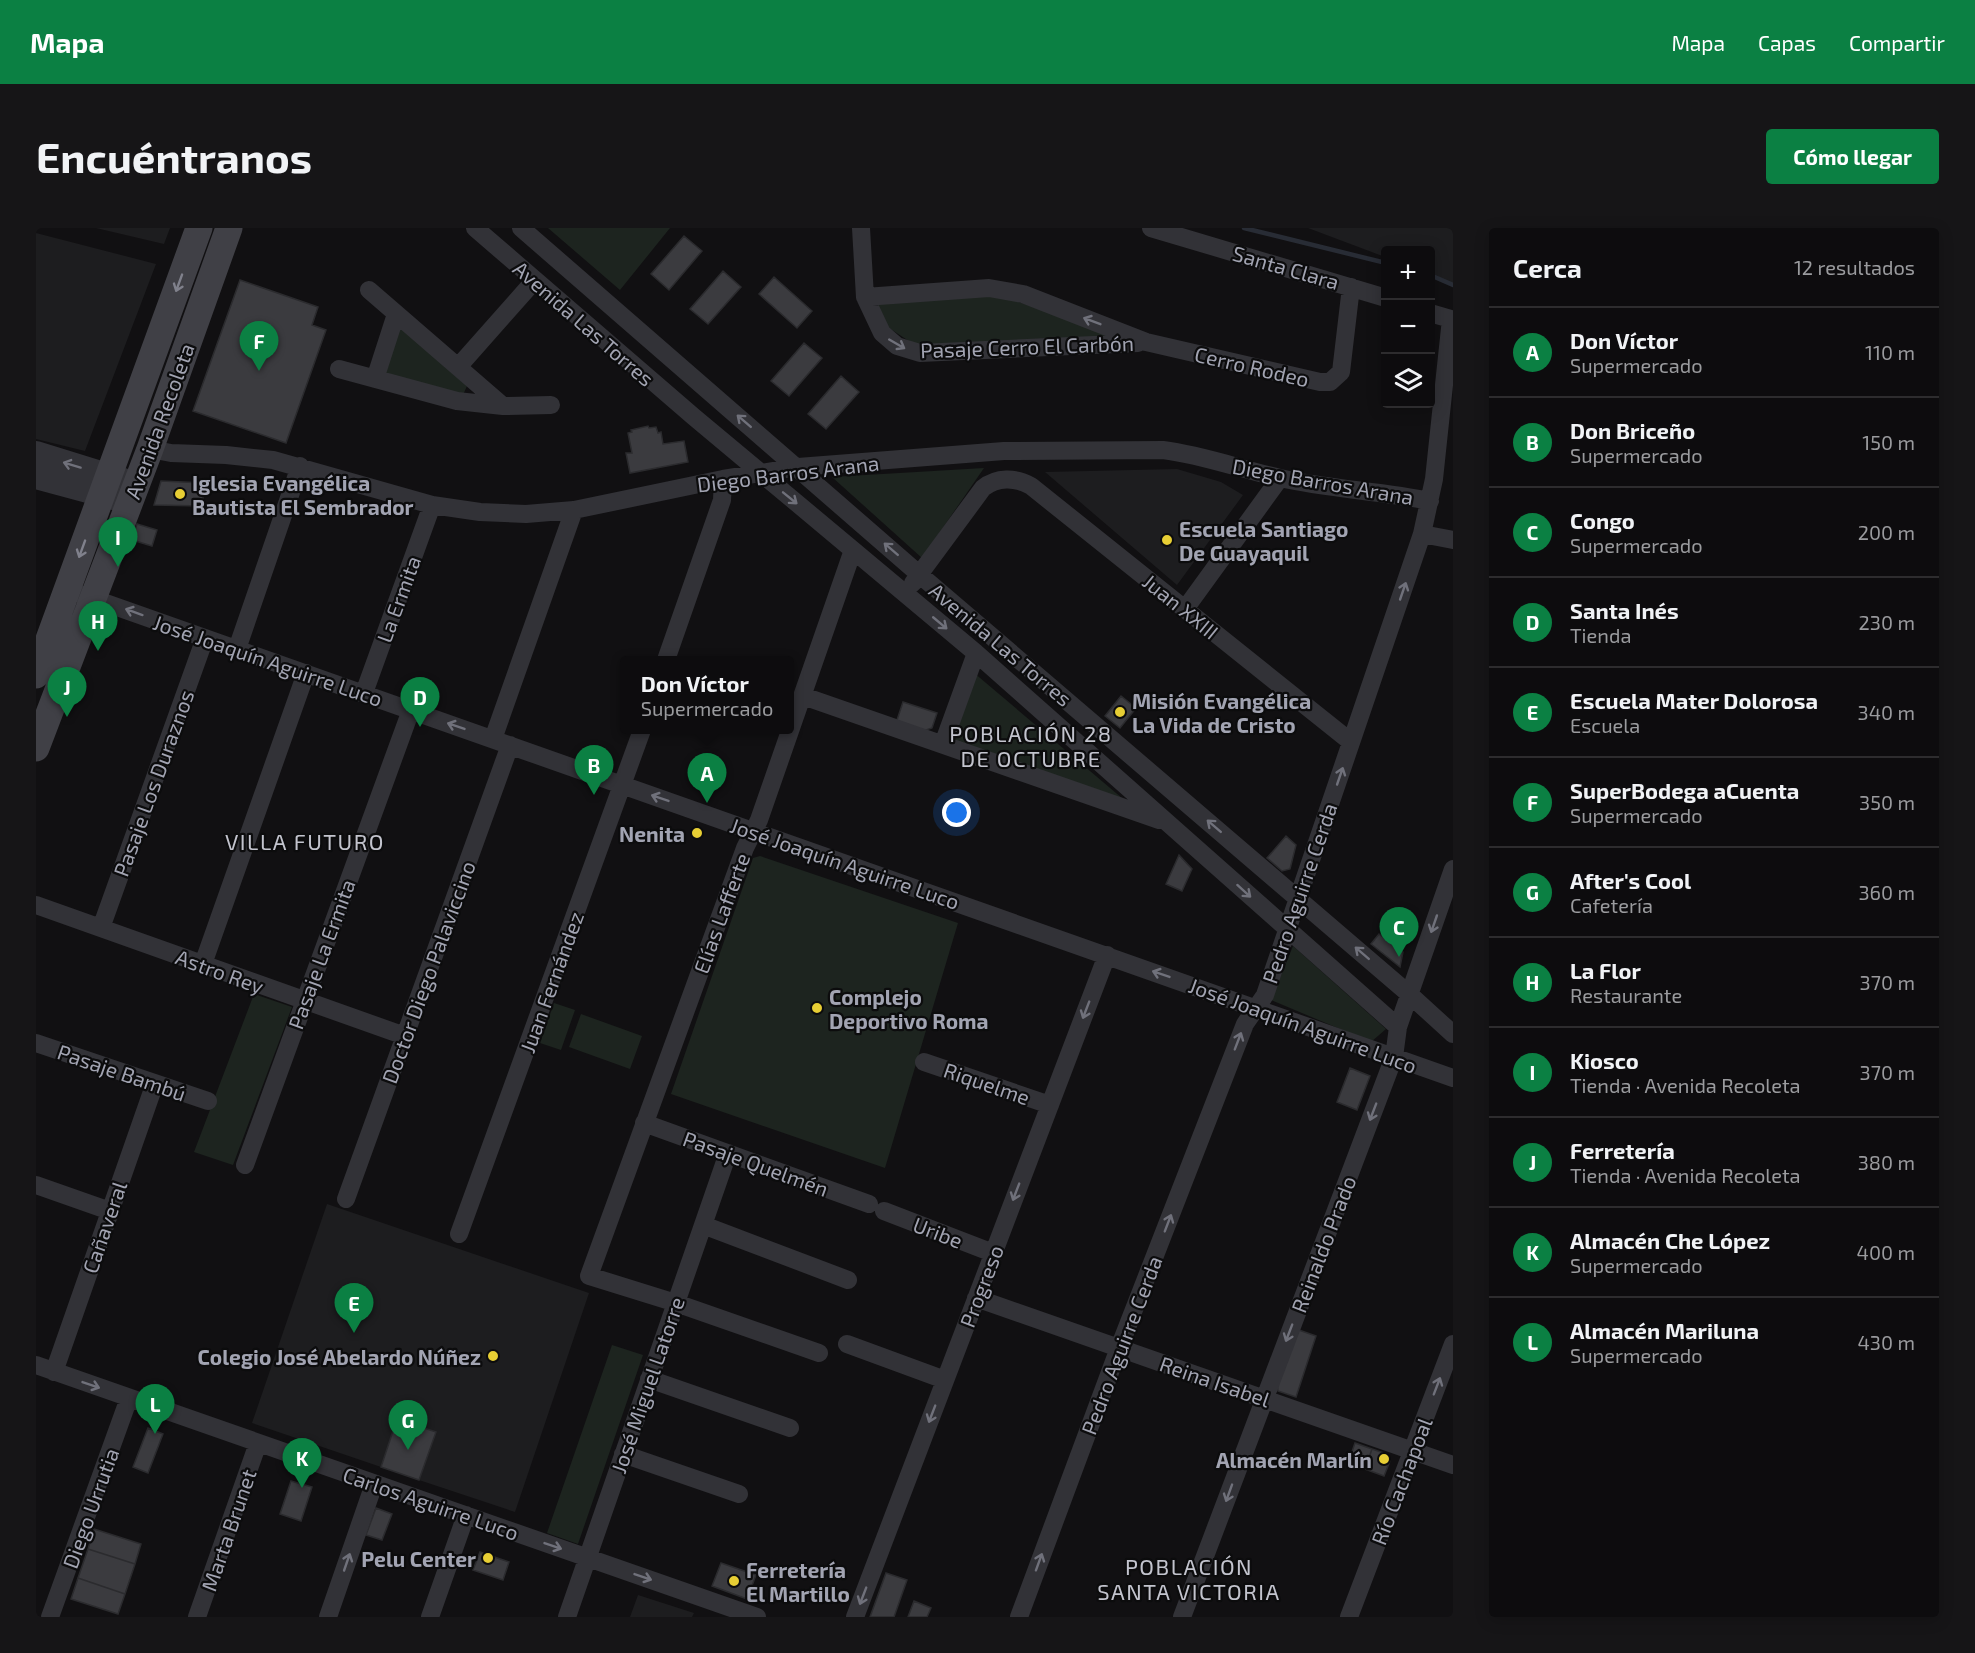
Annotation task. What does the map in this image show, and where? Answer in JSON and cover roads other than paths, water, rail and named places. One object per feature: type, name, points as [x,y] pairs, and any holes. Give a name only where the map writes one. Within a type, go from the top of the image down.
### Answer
[{"type":"main road","name":"Avenida Recoleta","points":[[36,675],[199,228]]},
{"type":"main road","name":"Avenida Recoleta","points":[[36,748],[150,448],[229,228]]},
{"type":"street","name":"Avenida Las Torres","points":[[475,228],[760,473],[976,653],[1398,1027]]},
{"type":"street","name":"Avenida Las Torres","points":[[521,228],[1453,1034]]},
{"type":"street","name":"Pasaje Cerro El Carbón","points":[[861,228],[866,297],[882,333],[897,346],[920,353],[1146,342]]},
{"type":"street","name":"Santa Clara","points":[[1151,228],[1381,296]]},
{"type":"street","points":[[458,367],[535,280]]},
{"type":"street","name":"Cerro Rodeo","points":[[1146,342],[1320,382],[1330,382],[1341,372],[1352,287]]},
{"type":"street","points":[[866,297],[989,288],[1023,294],[1146,342]]},
{"type":"street","points":[[369,290],[503,406]]},
{"type":"street","points":[[375,379],[396,314]]},
{"type":"street","name":"Pedro Aguirre Cerda","points":[[1019,1617],[1119,1348],[1245,1024],[1264,994],[1422,534],[1430,501],[1451,319],[1435,314]]},
{"type":"street","points":[[339,369],[456,401],[503,406],[551,405]]},
{"type":"street","points":[[694,417],[714,394]]},
{"type":"street","name":"Diego Barros Arana","points":[[150,448],[171,453],[253,457],[300,466],[432,505],[459,510],[514,514],[574,510],[723,479],[798,467],[1004,451],[1163,450],[1184,453],[1280,478],[1430,501]]},
{"type":"street","points":[[36,453],[105,485],[133,493]]},
{"type":"street","points":[[237,649],[300,466]]},
{"type":"street","points":[[36,477],[105,485]]},
{"type":"street","points":[[1185,609],[1280,478]]},
{"type":"street","points":[[667,656],[722,500],[723,479]]},
{"type":"street","name":"Juan XXIII","points":[[920,575],[983,488],[993,481],[1020,481],[1031,486],[1351,742]]},
{"type":"street","name":"La Ermita","points":[[364,693],[432,505]]},
{"type":"street","name":"Doctor Diego Palaviccino","points":[[346,1199],[405,1036],[502,742],[574,510]]},
{"type":"street","name":"Diego Barros Arana","points":[[1422,534],[1453,540]]},
{"type":"street","name":"Elías Lafferte","points":[[794,721],[853,550]]},
{"type":"street","points":[[906,594],[920,575]]},
{"type":"street","name":"José Joaquín Aguirre Luco","points":[[67,589],[1453,1078]]},
{"type":"street","name":"Pasaje Los Duraznos","points":[[101,928],[205,638]]},
{"type":"street","points":[[942,744],[976,653]]},
{"type":"street","points":[[203,964],[306,673]]},
{"type":"street","points":[[803,696],[1167,822]]},
{"type":"street","name":"Pasaje La Ermita","points":[[245,1165],[411,710]]},
{"type":"street","name":"Juan Fernández","points":[[459,1234],[640,734]]},
{"type":"street","name":"Elías Lafferte","points":[[676,1303],[589,1276],[745,848],[754,831],[789,734]]},
{"type":"street","name":"Reinaldo Prado","points":[[1182,1617],[1394,1058],[1398,1027],[1453,869]]},
{"type":"street","name":"Astro Rey","points":[[36,905],[405,1036]]},
{"type":"street","name":"Progreso","points":[[855,1617],[1107,955]]},
{"type":"street","name":"Pasaje Bambú","points":[[36,1043],[208,1101]]},
{"type":"street","name":"Riquelme","points":[[924,1062],[1050,1105]]},
{"type":"street","name":"Cañaveral","points":[[54,1372],[155,1083]]},
{"type":"street","name":"Pasaje Quelmén","points":[[644,1123],[876,1208]]},
{"type":"street","name":"José Miguel Latorre","points":[[567,1617],[728,1153]]},
{"type":"street","points":[[36,1185],[110,1211]]},
{"type":"street","name":"Uribe","points":[[876,1208],[993,1253]]},
{"type":"street","points":[[703,1225],[848,1280]]},
{"type":"street","name":"Reina Isabel","points":[[976,1298],[1453,1465]]},
{"type":"street","points":[[676,1303],[819,1353]]},
{"type":"street","points":[[847,1344],[945,1380]]},
{"type":"street","name":"Río Cachapoal","points":[[1349,1617],[1453,1344]]},
{"type":"street","name":"Carlos Aguirre Luco","points":[[36,1365],[757,1617]]},
{"type":"street","points":[[649,1379],[790,1428]]},
{"type":"street","name":"Diego Urrutia","points":[[50,1617],[129,1398]]},
{"type":"street","name":"Marta Brunet","points":[[197,1617],[258,1443]]},
{"type":"street","points":[[624,1454],[739,1494]]},
{"type":"street","points":[[328,1617],[374,1484]]},
{"type":"street","points":[[430,1617],[466,1515]]},
{"type":"waterway","points":[[1244,228],[1381,262]]},
{"type":"waterway","points":[[1435,277],[1453,285]]},
{"type":"place","name":"SuperBodega aCuenta","points":[[259,371]]},
{"type":"place","name":"Iglesia Evangélica Bautista El Sembrador","points":[[180,494]]},
{"type":"place","name":"Escuela Santiago De Guayaquil","points":[[1167,540]]},
{"type":"place","name":"Kiosco","points":[[118,567]]},
{"type":"place","name":"La Flor","points":[[98,651]]},
{"type":"place","name":"Misión Evangélica La Vida de Cristo","points":[[1120,712]]},
{"type":"place","name":"Ferretería","points":[[67,717]]},
{"type":"place","name":"Santa Inés","points":[[420,727]]},
{"type":"place","name":"Don Briceño","points":[[594,795]]},
{"type":"place","name":"Don Víctor","points":[[707,803]]},
{"type":"place","name":"Nenita","points":[[697,833]]},
{"type":"place","name":"Congo","points":[[1399,957]]},
{"type":"place","name":"Complejo Deportivo Roma","points":[[817,1008]]},
{"type":"place","name":"Escuela Mater Dolorosa","points":[[354,1333]]},
{"type":"place","name":"Colegio José Abelardo Núñez","points":[[493,1356]]},
{"type":"place","name":"Almacén Mariluna","points":[[155,1434]]},
{"type":"place","name":"After's Cool","points":[[408,1450]]},
{"type":"place","name":"Almacén Marlín","points":[[1384,1459]]},
{"type":"place","name":"Almacén Che López","points":[[302,1488]]},
{"type":"place","name":"Pelu Center","points":[[488,1558]]},
{"type":"place","name":"Ferretería El Martillo","points":[[734,1581]]},
{"type":"district","name":"POBLACIÓN 28 DE OCTUBRE","points":[[1031,746]]},
{"type":"district","name":"VILLA FUTURO","points":[[305,841]]},
{"type":"district","name":"POBLACIÓN SANTA VICTORIA","points":[[1189,1578]]}]
